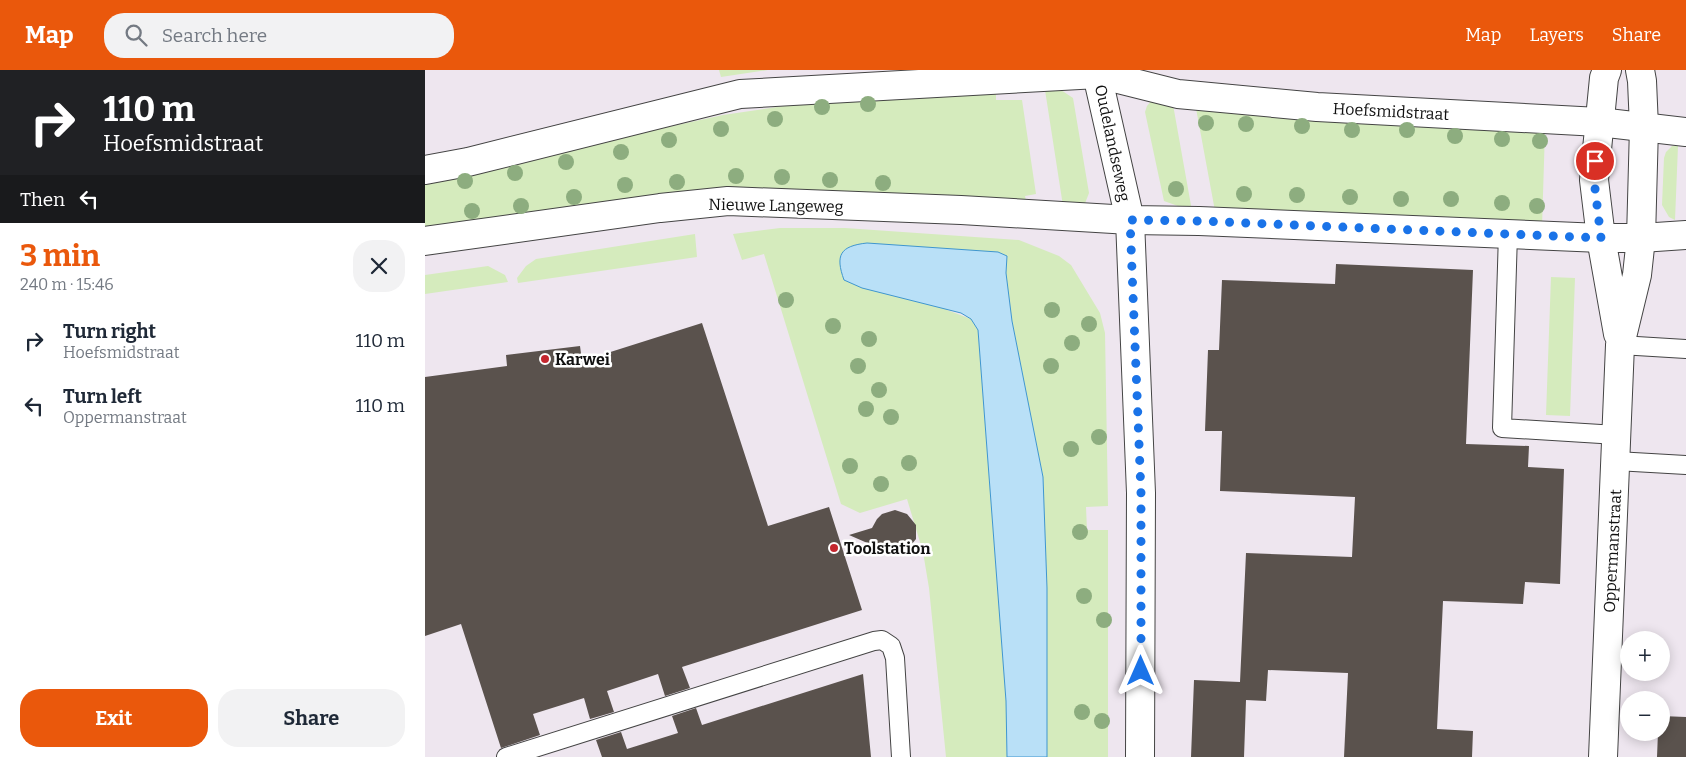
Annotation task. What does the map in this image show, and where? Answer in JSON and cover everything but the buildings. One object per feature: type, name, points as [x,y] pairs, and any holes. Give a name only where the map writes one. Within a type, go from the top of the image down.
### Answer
[{"type":"street","name":"Oppermanstraat","points":[[1607,70],[1604,78],[1594,180],[1601,238],[1620,345]]},
{"type":"street","name":"Oppermanstraat","points":[[1603,757],[1620,345],[1637,275],[1641,238],[1645,127],[1640,70]]},
{"type":"street","name":"Hoefsmidstraat","points":[[1097,72],[1188,95],[1317,107],[1599,122],[1686,132]]},
{"type":"street","points":[[425,170],[477,159],[740,94],[1097,72]]},
{"type":"street","name":"Oudelandseweg","points":[[1097,72],[1130,220],[1141,493],[1140,757]]},
{"type":"street","name":"Nieuwe Langeweg","points":[[425,242],[660,208],[728,201],[961,210],[1130,220]]},
{"type":"street","points":[[1130,220],[1601,238],[1641,238],[1686,234]]},
{"type":"lane","points":[[1508,234],[1503,428],[1616,448],[1686,465]]},
{"type":"lane","points":[[1620,345],[1686,349]]},
{"type":"lane","points":[[505,757],[881,640],[891,646],[895,658],[901,757]]},
{"type":"shaded area","points":[[425,70],[1686,70],[1686,757],[425,757]]},
{"type":"green space","points":[[719,70],[768,70],[721,77]]},
{"type":"green space","points":[[996,89],[996,100],[1022,100],[1036,194],[1025,196],[1027,205],[842,194],[425,232],[425,180],[723,115],[817,101]]},
{"type":"green space","points":[[1045,90],[1061,90],[1073,98],[1089,193],[1084,206],[1063,206]]},
{"type":"green space","points":[[1172,99],[1192,211],[1164,201],[1145,112],[1152,100]]},
{"type":"green space","points":[[1195,103],[1545,130],[1542,227],[1215,211]]},
{"type":"green space","points":[[1672,146],[1678,146],[1675,220],[1669,217],[1662,205],[1664,158],[1666,152]]},
{"type":"green space","points":[[780,228],[845,228],[1019,240],[1059,256],[1071,265],[1100,313],[1105,333],[1108,506],[1086,507],[1087,530],[1108,530],[1108,757],[1047,757],[1047,588],[1043,477],[1012,321],[1006,273],[1007,256],[947,310],[971,319],[978,330],[1006,701],[1007,757],[946,757],[929,588],[923,552],[907,499],[860,513],[841,504],[764,254],[742,260],[733,234]]},
{"type":"green space","points":[[695,234],[697,257],[518,283],[517,278],[526,266],[536,259]]},
{"type":"green space","points":[[488,266],[505,275],[508,282],[425,294],[425,275]]},
{"type":"green space","points":[[1551,277],[1575,278],[1570,416],[1546,415]]},
{"type":"water","points":[[867,243],[998,252],[1007,256],[1006,273],[1012,321],[1043,477],[1047,588],[1047,757],[1007,757],[1006,701],[978,330],[971,319],[961,313],[862,288],[844,280],[840,264],[842,253],[845,249]]},
{"type":"place","name":"Karwei","points":[[545,359]]},
{"type":"place","name":"Toolstation","points":[[834,548]]},
{"type":"route","points":[[1141,671],[1141,493],[1130,220],[1199,221],[1601,238],[1594,180],[1595,161]]}]
